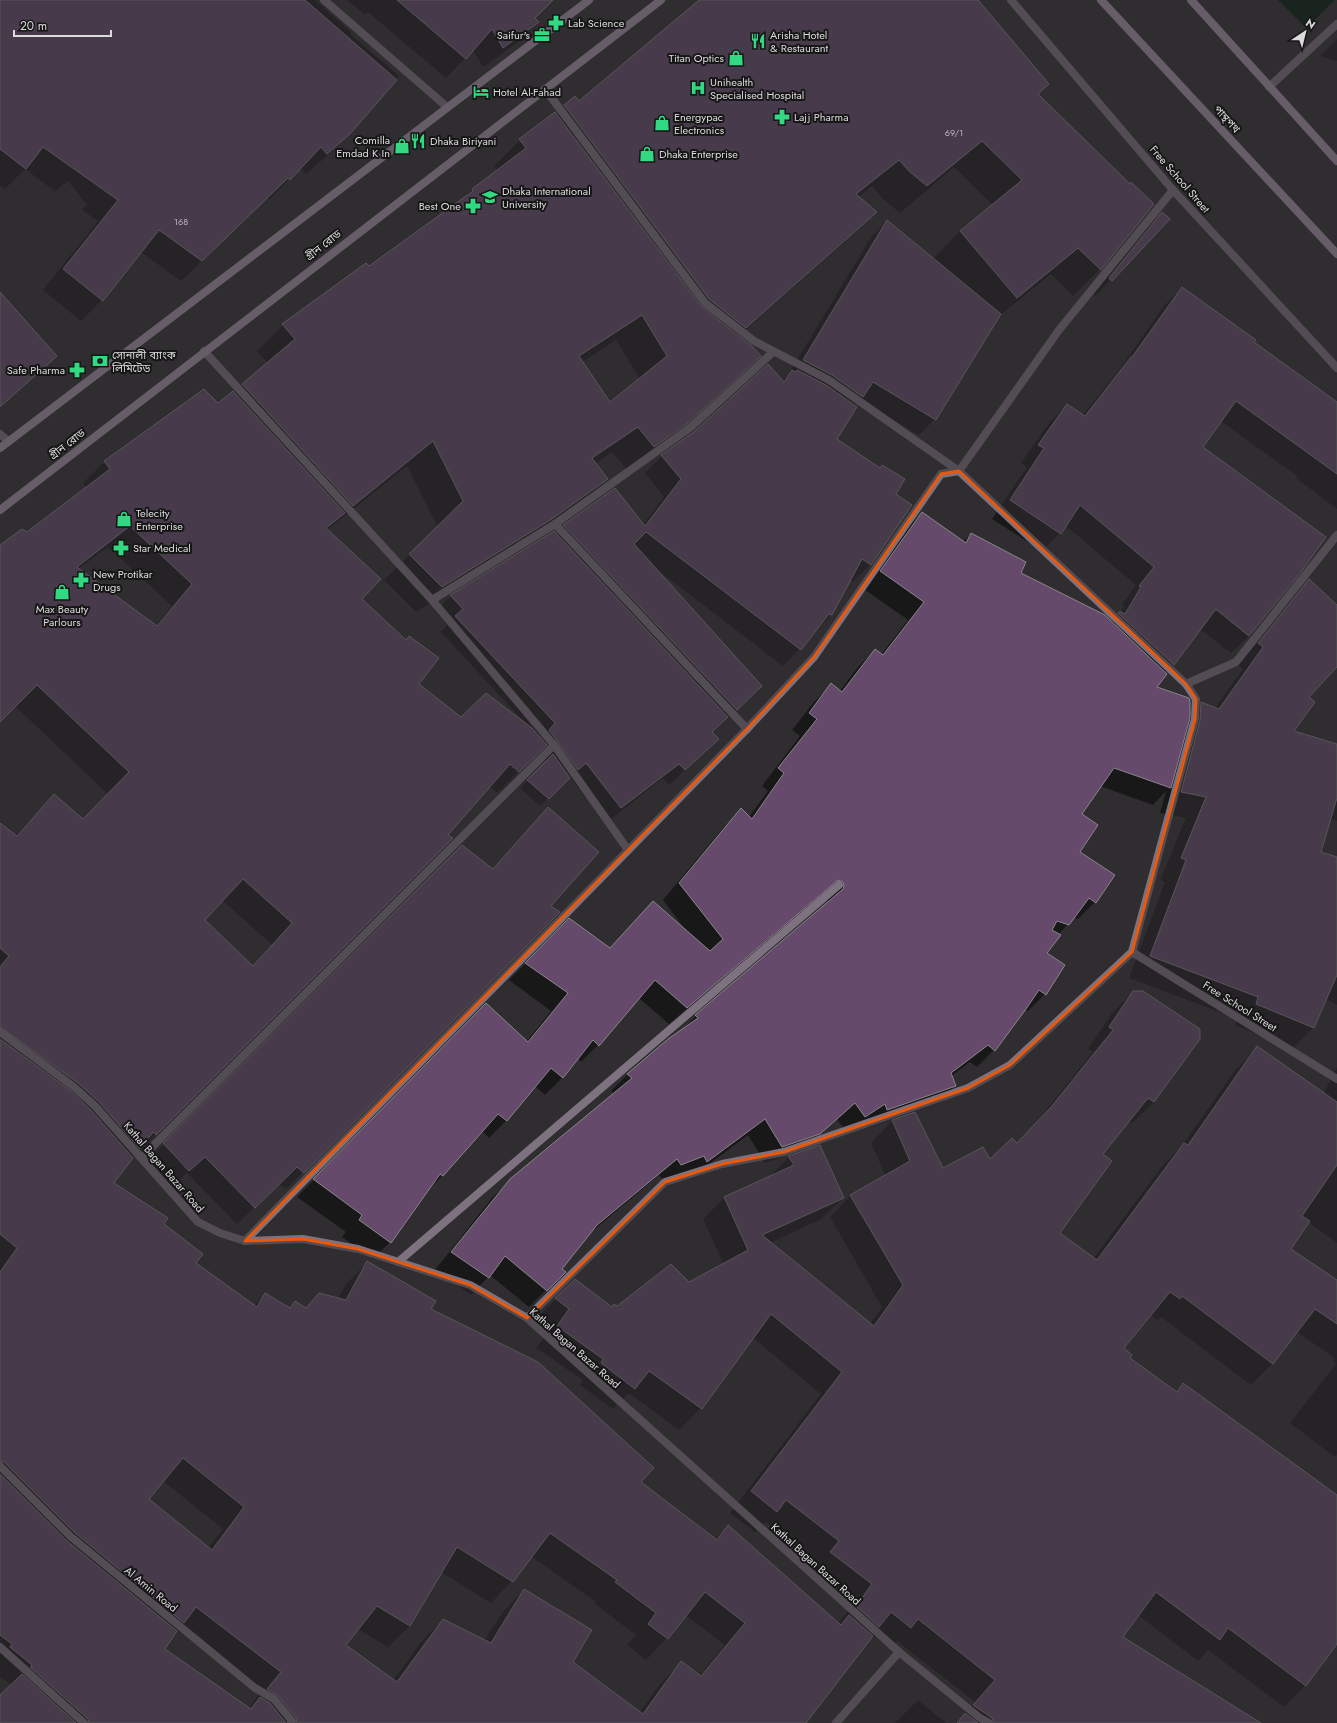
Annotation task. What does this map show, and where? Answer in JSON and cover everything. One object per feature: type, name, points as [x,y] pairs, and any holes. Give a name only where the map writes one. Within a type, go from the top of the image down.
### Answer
[{"type":"main road","points":[[0,448],[589,0]]},
{"type":"main road","name":"গ্রীন রোড","points":[[0,510],[204,351],[661,0]]},
{"type":"main road","name":"পান্থপথ","points":[[1101,0],[1337,254]]},
{"type":"main road","points":[[1191,0],[1337,161]]},
{"type":"street","points":[[324,0],[447,108]]},
{"type":"street","name":"Free School Street","points":[[1011,0],[1174,190],[1337,368]]},
{"type":"street","points":[[1269,87],[1337,24]]},
{"type":"street","points":[[527,1318],[664,1182],[722,1164],[784,1152],[968,1088],[1010,1065],[1132,952],[1195,719],[1196,699],[1186,684],[959,471],[829,380],[754,341],[705,303],[545,89]]},
{"type":"street","points":[[245,1241],[747,729],[814,657],[941,474],[959,471],[1059,330],[1174,190]]},
{"type":"street","points":[[204,351],[432,600],[554,745],[628,850]]},
{"type":"street","points":[[432,600],[555,524],[691,427],[773,352]]},
{"type":"street","points":[[0,434],[8,442]]},
{"type":"street","points":[[555,524],[747,729]]},
{"type":"street","points":[[1186,684],[1236,662],[1337,535]]},
{"type":"street","points":[[141,1158],[554,745]]},
{"type":"street","points":[[398,1262],[839,885]]},
{"type":"street","name":"Free School Street","points":[[1132,952],[1337,1079]]},
{"type":"street","name":"Kathal Bagan Bazar Road","points":[[0,1032],[74,1087],[95,1106],[198,1222],[220,1233],[245,1241],[303,1239],[358,1249],[470,1285],[527,1318],[899,1652],[980,1718],[989,1723]]},
{"type":"street","name":"Al Amin Road","points":[[0,1466],[70,1536],[255,1688],[274,1699],[292,1721],[291,1723]]},
{"type":"street","points":[[0,1647],[84,1723]]},
{"type":"street","points":[[836,1723],[899,1652]]},
{"type":"highlighted area","points":[[959,471],[1186,684],[1196,699],[1195,719],[1132,952],[1010,1065],[968,1088],[784,1152],[722,1164],[665,1182],[527,1318],[470,1285],[358,1249],[303,1239],[245,1241],[747,729],[814,657],[941,474]]},
{"type":"shaded area","points":[[1278,0],[1335,0],[1306,28]]},
{"type":"building","points":[[0,0],[305,0],[397,80],[350,134],[327,154],[321,147],[290,180],[288,178],[202,261],[159,230],[103,301],[63,269],[118,200],[43,147],[26,169],[0,149]]},
{"type":"building","points":[[397,0],[553,0],[535,18],[539,22],[503,48],[492,29],[466,59]]},
{"type":"building","points":[[699,0],[978,0],[1049,84],[1038,94],[1130,184],[1131,182],[1154,204],[1101,270],[1078,248],[1017,298],[960,231],[1022,180],[982,141],[927,186],[910,172],[899,160],[856,194],[877,212],[746,328],[709,299],[564,105],[575,96],[579,101]]},
{"type":"building","points":[[555,112],[701,306],[753,347],[761,356],[688,423],[654,447],[638,427],[592,458],[608,479],[552,519],[442,587],[409,554],[463,501],[433,441],[353,506],[242,384],[295,339],[282,324],[366,263],[369,266],[473,191],[472,189],[526,148],[519,139]],"holes":[[[642,315],[667,356],[610,402],[579,356]]]},
{"type":"building","points":[[1162,212],[1170,219],[1112,281],[1109,278]]},
{"type":"building","points":[[887,220],[1001,314],[936,420],[873,382],[863,397],[832,375],[803,360]]},
{"type":"building","points":[[1182,287],[1256,340],[1254,342],[1337,402],[1337,474],[1236,401],[1203,447],[1326,537],[1301,572],[1249,636],[1216,609],[1174,665],[1118,613],[1120,611],[1125,614],[1141,587],[1139,586],[1154,567],[1080,505],[1061,534],[1010,500],[1044,448],[1038,445],[1067,404],[1085,416],[1132,357]]},
{"type":"building","points":[[0,292],[57,356],[0,407]]},
{"type":"building","points":[[768,364],[784,382],[792,370],[795,372],[797,370],[826,385],[857,407],[837,439],[880,468],[882,465],[905,479],[896,494],[912,505],[871,565],[862,559],[832,615],[829,614],[801,650],[646,532],[634,544],[762,686],[737,710],[563,525],[615,488],[645,526],[681,479],[661,455],[695,431]]},
{"type":"building","points":[[204,389],[218,403],[233,391],[345,513],[326,528],[381,579],[362,599],[406,640],[409,636],[439,658],[419,684],[461,717],[486,693],[532,728],[547,745],[519,772],[510,764],[448,835],[453,838],[156,1135],[153,1132],[140,1149],[99,1102],[78,1083],[0,1027],[0,967],[9,956],[0,948],[0,823],[17,836],[54,794],[83,819],[129,772],[37,685],[0,722],[0,545],[22,529],[27,532],[110,469],[104,461]],"holes":[[[130,526],[192,584],[157,626],[77,567]],[[243,879],[292,923],[253,966],[205,920]]]},
{"type":"building","points":[[922,512],[966,543],[971,533],[1026,562],[1021,573],[1105,615],[1167,674],[1157,687],[1189,698],[1190,701],[1190,718],[1171,788],[1114,768],[1082,814],[1098,825],[1080,852],[1115,875],[1096,903],[1089,898],[1069,925],[1057,921],[1052,930],[1061,935],[1047,953],[1065,965],[1046,995],[1039,990],[995,1051],[988,1045],[951,1073],[956,1086],[887,1110],[885,1104],[865,1117],[855,1103],[820,1134],[782,1147],[765,1119],[707,1162],[704,1156],[681,1165],[677,1159],[597,1225],[562,1269],[566,1272],[547,1291],[505,1256],[489,1278],[451,1252],[510,1179],[632,1078],[627,1074],[668,1039],[698,1018],[695,1015],[843,889],[843,882],[838,880],[687,1008],[655,980],[599,1046],[593,1040],[563,1078],[551,1068],[507,1121],[498,1114],[443,1176],[440,1174],[391,1243],[359,1220],[362,1215],[313,1179],[486,1003],[528,1042],[568,993],[525,963],[569,918],[610,948],[653,901],[710,951],[723,939],[679,883],[741,808],[752,819],[784,773],[778,768],[817,719],[809,713],[831,683],[842,692],[875,649],[883,655],[924,602],[880,571]]},
{"type":"building","points":[[554,531],[728,717],[712,732],[719,739],[685,770],[679,764],[621,808],[586,763],[578,770],[549,730],[555,723],[455,616],[463,609],[450,595]]},
{"type":"building","points":[[1309,579],[1337,605],[1337,667],[1309,697],[1315,702],[1294,731],[1337,744],[1337,798],[1321,852],[1337,857],[1337,975],[1314,1028],[1256,1004],[1258,997],[1150,956],[1186,860],[1181,858],[1206,797],[1181,792],[1200,720],[1201,702],[1219,709],[1263,647],[1258,643]]},
{"type":"building","points":[[553,754],[570,778],[549,799],[527,780]]},
{"type":"building","points":[[548,807],[599,852],[551,906],[560,912],[304,1173],[297,1167],[255,1208],[205,1157],[189,1171],[163,1143],[462,845],[493,869]]},
{"type":"building","points":[[1133,991],[1143,991],[1200,1029],[1200,1039],[1154,1102],[1148,1098],[1103,1154],[1112,1161],[1060,1233],[1097,1260],[1184,1143],[1188,1145],[1257,1046],[1337,1102],[1337,1165],[1302,1216],[1310,1221],[1291,1249],[1337,1280],[1337,1324],[1315,1309],[1273,1364],[1182,1296],[1180,1299],[1170,1292],[1124,1348],[1132,1355],[1130,1358],[1177,1392],[1183,1383],[1337,1495],[1337,1644],[1306,1686],[1228,1628],[1220,1640],[1156,1592],[1123,1637],[1261,1723],[994,1723],[992,1718],[973,1705],[995,1680],[918,1619],[911,1628],[891,1612],[879,1627],[856,1606],[872,1584],[830,1552],[839,1541],[786,1500],[777,1512],[751,1491],[842,1372],[771,1314],[702,1409],[649,1371],[635,1389],[601,1363],[603,1359],[557,1326],[569,1309],[555,1298],[575,1279],[612,1307],[614,1304],[617,1306],[671,1264],[689,1282],[748,1250],[724,1197],[794,1165],[788,1156],[820,1145],[844,1198],[762,1235],[874,1326],[903,1285],[850,1195],[910,1161],[892,1120],[915,1112],[943,1168],[983,1147],[990,1159],[1012,1138],[1017,1143],[1051,1107],[1113,1030],[1109,1027]]},
{"type":"building","points":[[0,1039],[71,1091],[91,1110],[133,1158],[114,1183],[168,1218],[164,1224],[203,1254],[196,1263],[257,1307],[265,1293],[290,1308],[295,1301],[306,1308],[319,1293],[346,1300],[367,1261],[436,1301],[431,1309],[538,1362],[654,1468],[641,1482],[717,1540],[728,1525],[841,1625],[849,1615],[873,1636],[806,1723],[297,1723],[296,1718],[278,1696],[267,1689],[281,1672],[196,1607],[184,1623],[74,1532],[4,1462],[0,1461],[0,1272],[17,1248],[0,1234]],"holes":[[[183,1458],[244,1507],[212,1550],[149,1499]],[[550,1533],[617,1580],[615,1582],[656,1613],[648,1624],[668,1639],[705,1592],[745,1623],[701,1676],[681,1661],[643,1714],[573,1662],[592,1630],[524,1589],[491,1643],[443,1619],[397,1682],[346,1645],[377,1606],[410,1626],[457,1547],[513,1582]]]},
{"type":"building","points":[[0,1474],[66,1540],[177,1631],[165,1649],[251,1709],[260,1697],[270,1703],[286,1723],[89,1723],[88,1719],[30,1667],[32,1665],[10,1647],[12,1644],[0,1635]]},
{"type":"building","points":[[22,1674],[76,1723],[0,1723],[0,1695]]},
{"type":"building","points":[[965,1713],[977,1722],[978,1723],[957,1723]]},
{"type":"place","name":"Lab Science","points":[[556,23]]},
{"type":"place","name":"Saifur's","points":[[542,35]]},
{"type":"place","name":"Arisha Hotel & Restaurant","points":[[758,41]]},
{"type":"place","name":"Titan Optics","points":[[736,58]]},
{"type":"place","name":"Unihealth Specialised Hospital","points":[[698,88]]},
{"type":"place","name":"Hotel Al-Fahad","points":[[481,92]]},
{"type":"place","name":"Lajj Pharma","points":[[782,117]]},
{"type":"place","name":"Energypac Electronics","points":[[662,123]]},
{"type":"place","name":"Dhaka Biriyani","points":[[418,141]]},
{"type":"place","name":"Comilla Emdad K In","points":[[402,146]]},
{"type":"place","name":"Dhaka Enterprise","points":[[647,154]]},
{"type":"place","name":"Dhaka International University","points":[[490,197]]},
{"type":"place","name":"Best One","points":[[473,206]]},
{"type":"place","name":"সোনালী ব্যাংক লিমিটেড","points":[[100,361]]},
{"type":"place","name":"Safe Pharma","points":[[77,370]]},
{"type":"place","name":"Telecity Enterprise","points":[[124,519]]},
{"type":"place","name":"Star Medical","points":[[121,548]]},
{"type":"place","name":"New Protikar Drugs","points":[[81,580]]},
{"type":"place","name":"Max Beauty Parlours","points":[[62,592]]}]
